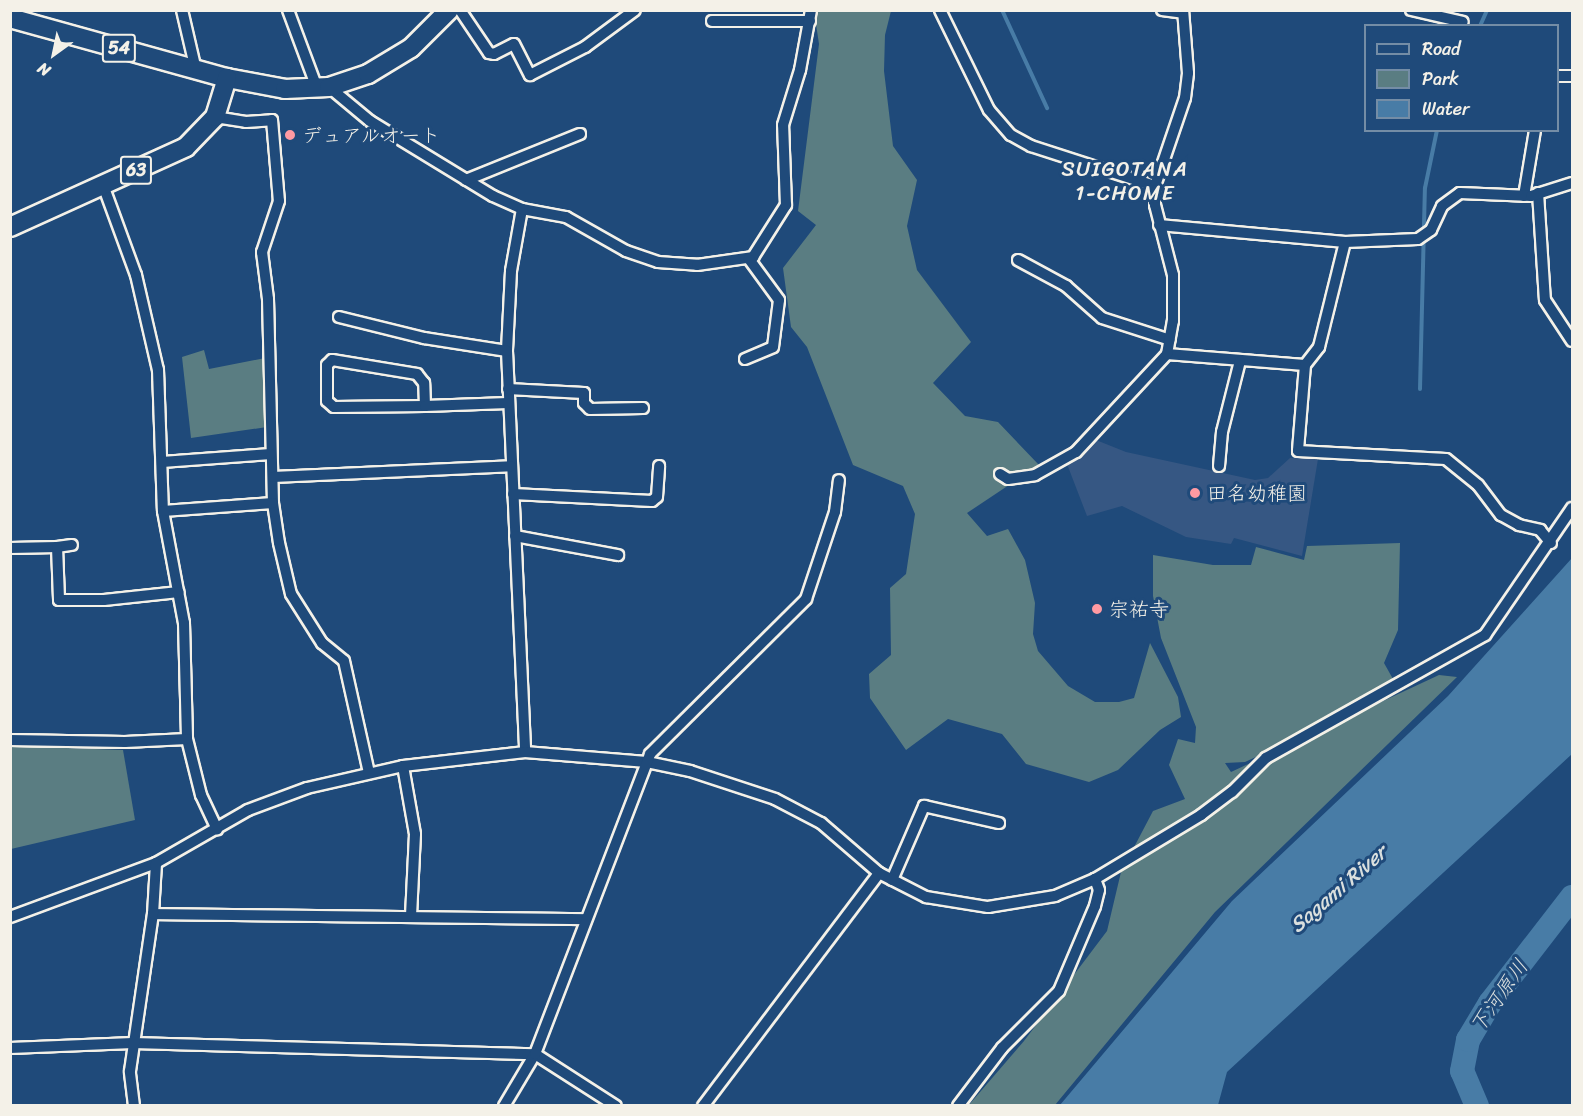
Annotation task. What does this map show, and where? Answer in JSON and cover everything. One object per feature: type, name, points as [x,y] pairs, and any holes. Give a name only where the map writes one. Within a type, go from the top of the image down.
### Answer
[{"type":"main road","points":[[227,78],[285,89],[323,87],[368,74],[395,60],[449,10]]},
{"type":"main road","name":"54","points":[[11,18],[227,78]]},
{"type":"main road","name":"63","points":[[10,227],[186,147],[215,117],[227,78]]},
{"type":"street","points":[[182,10],[196,70]]},
{"type":"street","points":[[288,10],[323,87],[352,110],[466,180],[522,209],[566,217],[626,251],[658,262],[697,265],[749,260],[760,249],[786,205],[783,125],[811,16],[712,21]]},
{"type":"street","points":[[459,10],[489,53],[494,54],[514,44],[530,75],[585,47],[635,10]]},
{"type":"street","points":[[1000,474],[1008,479],[1035,475],[1076,452],[1167,354],[1170,340],[1173,275],[1159,225],[1155,186],[1185,98],[1183,12],[1162,10]]},
{"type":"street","points":[[1411,10],[1462,22]]},
{"type":"street","points":[[943,11],[989,110],[1011,135],[1031,146],[1155,186]]},
{"type":"street","points":[[10,28],[11,18]]},
{"type":"street","points":[[215,117],[246,122],[272,120],[279,201],[262,252],[268,299],[273,503],[289,590],[322,643],[344,661],[369,773]]},
{"type":"street","points":[[1524,196],[1535,132]]},
{"type":"street","points":[[466,180],[580,134]]},
{"type":"street","points":[[1159,225],[1345,242],[1418,239],[1431,230],[1442,206],[1460,193],[1524,196],[1572,183]]},
{"type":"street","points":[[103,185],[136,275],[154,350],[164,511],[184,623],[187,738],[201,795],[217,829]]},
{"type":"street","points":[[1538,194],[1545,300],[1572,341]]},
{"type":"street","points":[[522,209],[511,271],[507,351],[525,752]]},
{"type":"street","points":[[1345,242],[1319,347],[1305,365],[1298,451],[1446,459],[1478,484],[1501,515],[1520,525],[1540,530],[1551,543]]},
{"type":"street","points":[[745,359],[771,350],[778,304],[775,292],[749,260]]},
{"type":"street","points":[[1018,260],[1066,286],[1102,318],[1170,340]]},
{"type":"street","points":[[339,317],[424,338],[507,351]]},
{"type":"street","points":[[1167,354],[1305,365]]},
{"type":"street","points":[[425,406],[423,382],[417,374],[332,360],[327,365],[327,401],[334,407],[425,406],[508,403]]},
{"type":"street","points":[[1219,466],[1222,432],[1240,361]]},
{"type":"street","points":[[508,389],[584,393],[584,403],[590,409],[643,408]]},
{"type":"street","points":[[162,462],[271,454]]},
{"type":"street","points":[[273,477],[511,466]]},
{"type":"street","points":[[513,494],[652,501],[657,497],[659,466]]},
{"type":"street","points":[[504,1106],[535,1054],[650,754],[806,599],[835,512],[839,480]]},
{"type":"street","points":[[164,511],[273,503]]},
{"type":"street","points":[[10,916],[156,863],[274,799],[403,766],[525,752],[646,762],[728,783],[801,811],[879,873],[926,897],[988,907],[1055,896],[1095,879],[1202,815],[1232,792],[1266,758],[1485,635],[1551,543],[1572,507]]},
{"type":"street","points":[[515,536],[618,555]]},
{"type":"street","points":[[10,548],[72,545]]},
{"type":"street","points":[[57,547],[59,600],[179,592]]},
{"type":"street","points":[[10,740],[125,742],[187,738]]},
{"type":"street","points":[[403,766],[414,818],[411,916]]},
{"type":"street","points":[[892,880],[924,806],[999,823]]},
{"type":"street","points":[[134,1106],[133,1043],[153,914],[156,863]]},
{"type":"street","points":[[703,1106],[879,873]]},
{"type":"street","points":[[958,1106],[1002,1048],[1059,991],[1095,906],[1099,890],[1095,879]]},
{"type":"street","points":[[153,914],[586,920]]},
{"type":"street","points":[[10,1048],[133,1043],[535,1054],[616,1106]]},
{"type":"shaded area","name":"田名幼稚園","points":[[1096,440],[1126,452],[1255,480],[1268,478],[1290,458],[1318,459],[1302,556],[1234,538],[1231,544],[1186,537],[1122,506],[1087,516],[1067,464]]},
{"type":"green space","points":[[814,11],[891,11],[885,35],[884,71],[893,146],[917,180],[907,226],[917,270],[971,342],[933,383],[965,416],[998,422],[1039,465],[967,513],[987,536],[1008,529],[1025,560],[1035,603],[1033,634],[1038,651],[1068,686],[1095,702],[1119,702],[1134,698],[1150,643],[1178,697],[1181,717],[1160,730],[1118,770],[1089,782],[1026,764],[1002,734],[948,719],[906,750],[870,698],[869,674],[891,655],[890,588],[906,574],[915,514],[903,486],[853,465],[807,347],[791,327],[783,268],[816,225],[798,211],[819,44]]},
{"type":"green space","points":[[204,350],[209,369],[265,358],[267,427],[191,438],[182,357]]},
{"type":"green space","points":[[1400,543],[1398,630],[1384,663],[1393,679],[1282,745],[1245,762],[1225,763],[1231,772],[1439,675],[1457,677],[1215,912],[1055,1105],[968,1106],[1024,1041],[1107,931],[1121,872],[1153,811],[1185,799],[1169,765],[1178,739],[1195,743],[1196,727],[1161,638],[1153,596],[1153,555],[1213,565],[1251,565],[1256,547],[1304,560],[1307,546]]},
{"type":"green space","points":[[11,746],[123,750],[135,820],[11,849]]},
{"type":"water","name":"Sagami River","points":[[1572,558],[1572,754],[1227,1072],[1218,1105],[1060,1105],[1232,901],[1448,696]]},
{"type":"waterway","points":[[1002,10],[1047,108]]},
{"type":"waterway","points":[[1481,24],[1487,10]]},
{"type":"waterway","points":[[1420,389],[1425,188],[1437,132]]},
{"type":"waterway","name":"下河原川","points":[[1477,1106],[1462,1071],[1468,1040],[1490,1003],[1572,897]]},
{"type":"place","name":"デュアルオート","points":[[290,135]]},
{"type":"place","name":"田名幼稚園","points":[[1195,493]]},
{"type":"place","name":"宗祐寺","points":[[1097,609]]},
{"type":"district","name":"SUIGOTANA 1-CHOME","points":[[1125,181]]}]
